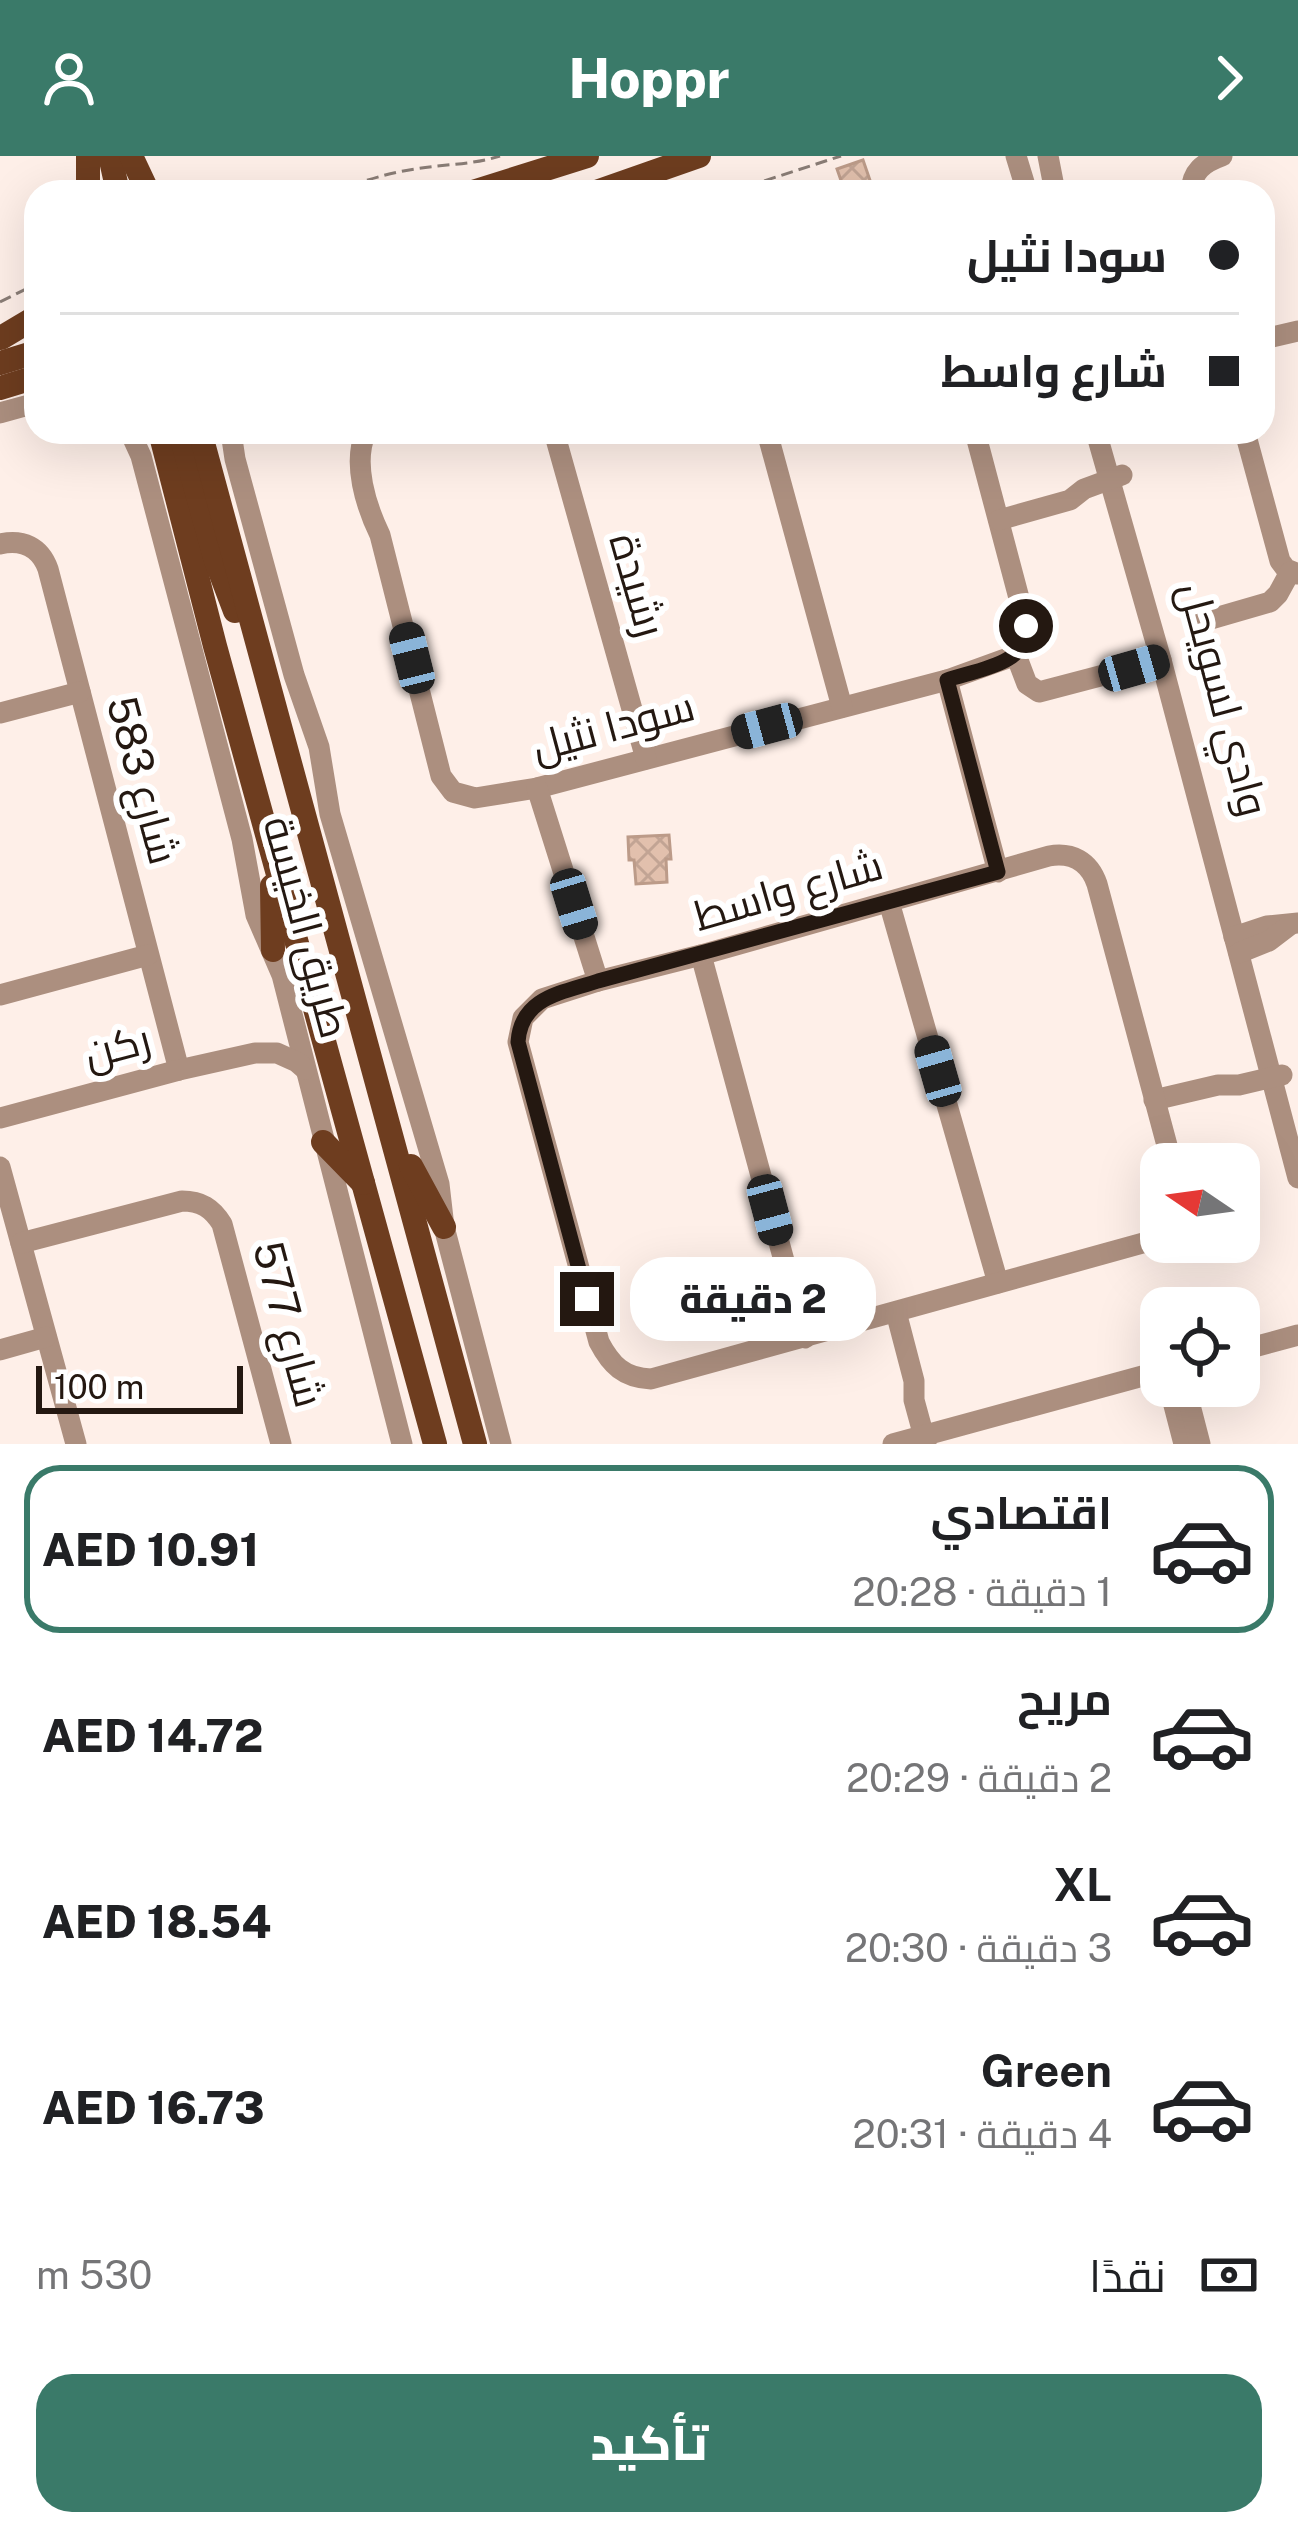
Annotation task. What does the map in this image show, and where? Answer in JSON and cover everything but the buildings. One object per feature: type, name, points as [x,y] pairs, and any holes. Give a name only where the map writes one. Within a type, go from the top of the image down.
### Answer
[{"type":"main road","points":[[514,180],[587,156]]},
{"type":"main road","points":[[630,180],[699,156]]},
{"type":"main road","points":[[155,444],[170,466]]},
{"type":"main road","name":"طريق الخيسة","points":[[164,444],[435,1444]]},
{"type":"main road","points":[[183,444],[224,584],[268,684]]},
{"type":"main road","name":"طريق الخيسة","points":[[203,444],[476,1444]]},
{"type":"main road","points":[[217,444],[220,502]]},
{"type":"main road","points":[[272,848],[273,950]]},
{"type":"main road","points":[[390,1130],[444,1227]]},
{"type":"main road","points":[[323,1142],[364,1184]]},
{"type":"street","points":[[1193,180],[1201,167],[1222,156]]},
{"type":"street","name":"طريق الخيسة","points":[[136,444],[248,862],[256,915],[273,950],[291,1011],[402,1444]]},
{"type":"street","name":"طريق الخيسة","points":[[233,444],[294,675],[319,748],[330,814],[439,1184],[444,1227],[501,1444]]},
{"type":"street","name":"سودا نثيل","points":[[363,444],[359,457],[369,511],[382,542],[444,783],[468,798],[537,788],[947,680],[1016,655]]},
{"type":"street","name":"رشيدة","points":[[557,444],[646,759]]},
{"type":"street","points":[[770,444],[842,706]]},
{"type":"street","points":[[978,444],[1028,632],[1016,655],[1027,684],[1040,692],[1161,660]]},
{"type":"street","name":"وادي لسويحل","points":[[1101,444],[1119,486],[1243,943],[1298,1178]]},
{"type":"street","name":"وادي لسويحل","points":[[1114,444],[1119,486],[1161,660],[1243,943]]},
{"type":"street","points":[[1194,624],[1270,602],[1294,573],[1280,561],[1248,444]]},
{"type":"street","points":[[1000,520],[1070,500],[1084,489],[1119,486]]},
{"type":"street","name":"شارع 583","points":[[0,544],[21,542],[44,560],[178,1070]]},
{"type":"street","points":[[947,680],[998,872]]},
{"type":"street","points":[[0,713],[80,692]]},
{"type":"street","points":[[537,788],[598,981]]},
{"type":"street","name":"شارع واسط","points":[[1140,1244],[651,1379],[623,1373],[599,1342],[518,1042],[523,1018],[542,999],[598,981],[1059,854],[1079,859],[1093,874],[1166,1143]]},
{"type":"street","points":[[889,902],[998,1283]]},
{"type":"street","points":[[1243,943],[1275,938],[1294,924]]},
{"type":"street","points":[[0,995],[148,955]]},
{"type":"street","points":[[700,955],[805,1338]]},
{"type":"street","points":[[255,1053],[282,1032],[291,1011]]},
{"type":"street","points":[[255,1053],[277,1052],[305,1069]]},
{"type":"street","name":"ركن","points":[[0,1118],[255,1053]]},
{"type":"street","points":[[1154,1100],[1218,1084],[1230,1076],[1276,1069]]},
{"type":"street","name":"وادي لسويحل","points":[[1276,1069],[1298,1126]]},
{"type":"street","points":[[0,1167],[6,1216],[23,1252],[76,1444]]},
{"type":"street","name":"شارع 577","points":[[23,1252],[182,1201],[215,1212],[281,1444]]},
{"type":"street","points":[[0,1267],[23,1252]]},
{"type":"street","points":[[896,1312],[914,1381],[914,1400],[934,1440]]},
{"type":"street","points":[[1260,1345],[1298,1335]]},
{"type":"street","points":[[0,1350],[46,1337]]},
{"type":"street","points":[[1260,1360],[1298,1350]]},
{"type":"street","points":[[934,1440],[1140,1377]]},
{"type":"street","points":[[892,1444],[934,1440],[1140,1392]]},
{"type":"street","points":[[1172,1407],[1184,1444]]},
{"type":"street","points":[[1190,1407],[1200,1444]]},
{"type":"path","points":[[370,180],[500,156]]},
{"type":"path","points":[[767,180],[841,156]]},
{"type":"route","points":[[587,1299],[518,1042],[523,1018],[542,999],[598,981],[998,872],[947,680],[1012,658],[1026,642],[1026,626]]}]
